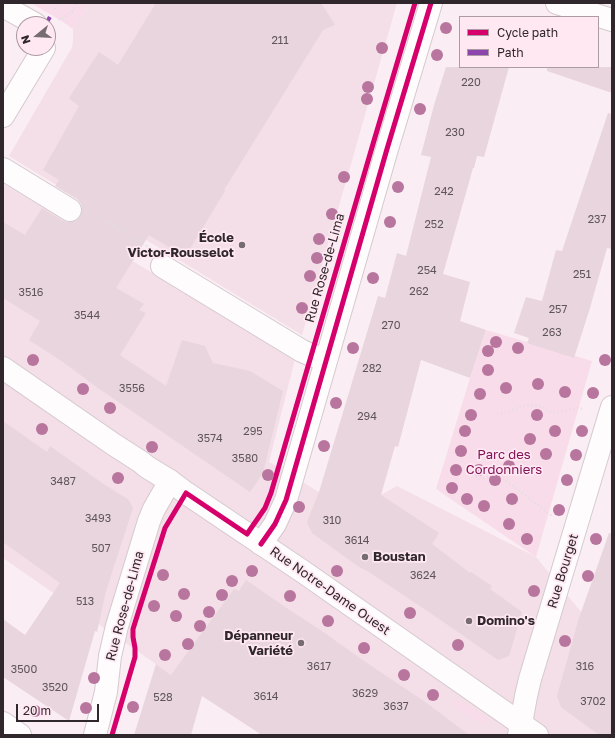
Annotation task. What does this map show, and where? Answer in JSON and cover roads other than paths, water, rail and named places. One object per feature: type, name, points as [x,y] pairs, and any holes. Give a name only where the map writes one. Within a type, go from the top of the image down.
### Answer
[{"type":"street","name":"Rue Rose-de-Lima","points":[[261,544],[275,524],[286,500],[396,118],[431,3]]},
{"type":"street","points":[[556,3],[599,16]]},
{"type":"street","points":[[3,6],[21,16]]},
{"type":"street","points":[[599,16],[612,20]]},
{"type":"street","points":[[3,116],[39,56]]},
{"type":"street","points":[[3,169],[70,210]]},
{"type":"street","points":[[162,266],[302,351],[326,360]]},
{"type":"street","name":"Rue Notre-Dame Ouest","points":[[3,368],[302,571],[525,731]]},
{"type":"street","name":"Rue Bourget","points":[[525,731],[526,696],[530,679],[612,407]]},
{"type":"street","name":"Rue Rose-de-Lima","points":[[95,735],[106,692],[110,656],[117,626],[149,521],[170,481]]},
{"type":"street","points":[[3,723],[20,735]]},
{"type":"place","name":"École Victor-Rousselot","points":[[242,245]]},
{"type":"place","name":"Boustan","points":[[365,557]]},
{"type":"place","name":"Domino's","points":[[469,621]]},
{"type":"place","name":"Dépanneur Variété","points":[[301,643]]},
{"type":"park label","name":"Parc des Cordonniers","points":[[504,462]]}]
